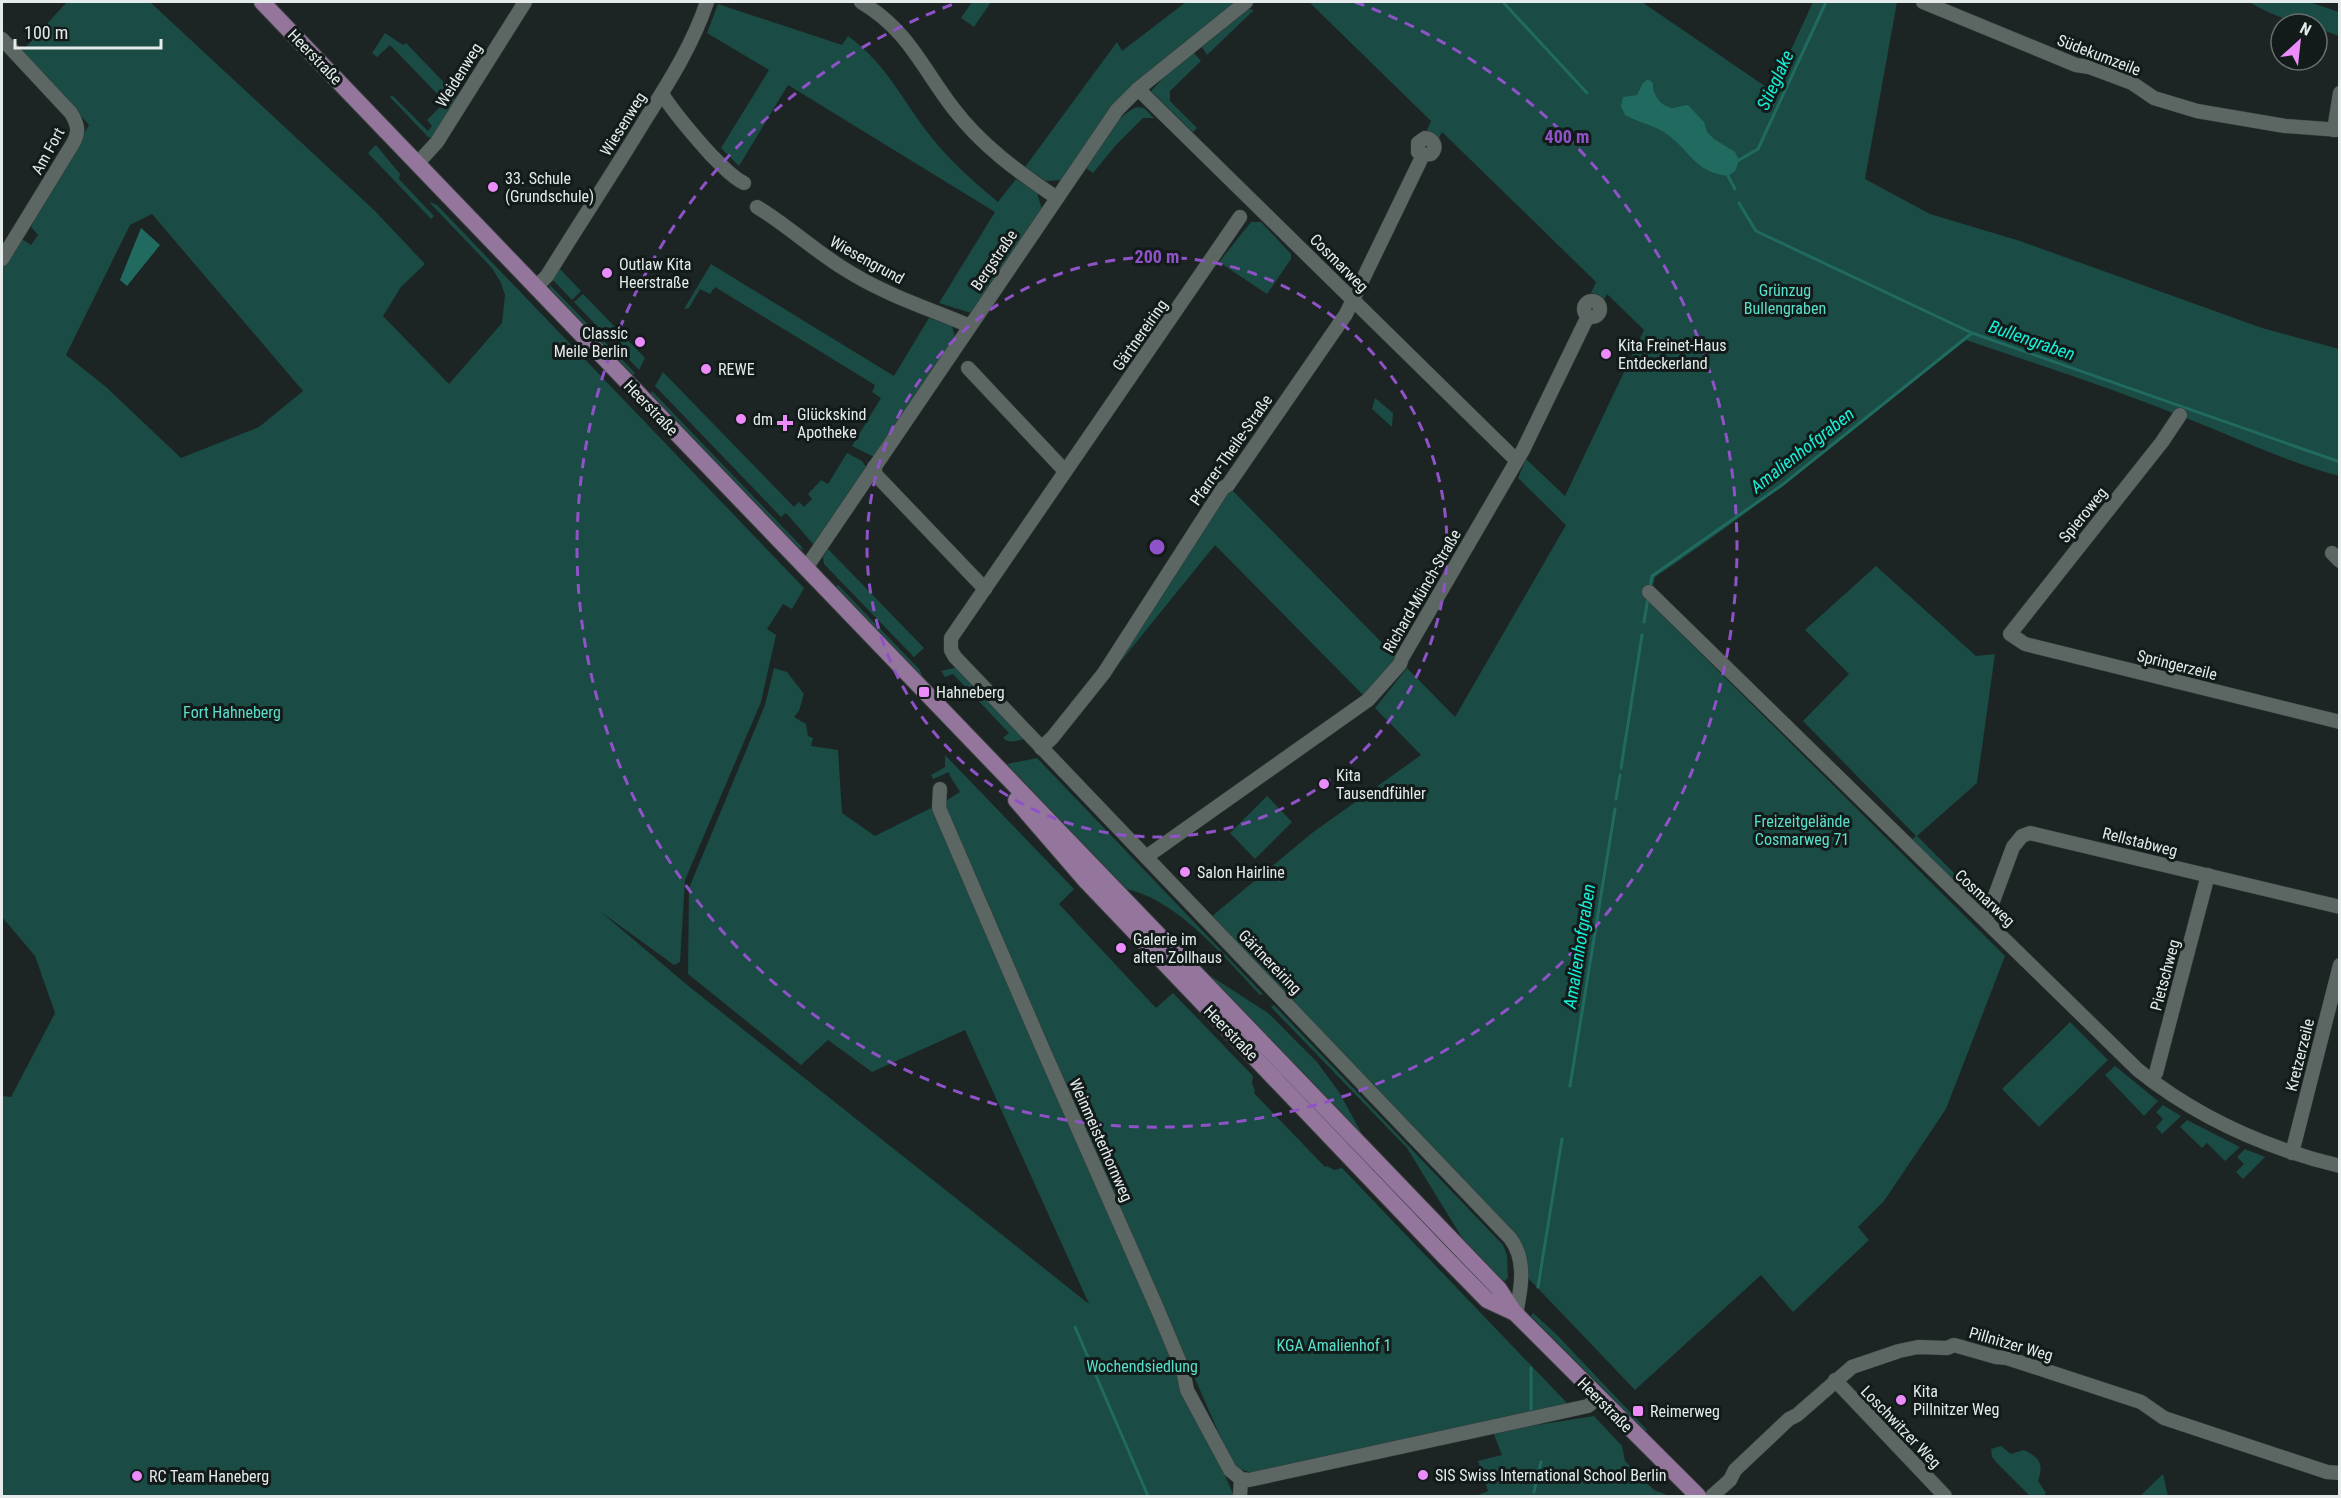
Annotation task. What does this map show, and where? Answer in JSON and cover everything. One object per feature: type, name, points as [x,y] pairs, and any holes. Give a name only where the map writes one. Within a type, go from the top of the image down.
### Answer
[{"type":"main road","name":"Heerstraße","points":[[262,2],[1499,1290],[1515,1313],[1698,1497]]},
{"type":"street","name":"Weidenweg","points":[[417,164],[437,142],[525,2]]},
{"type":"street","name":"Wiesenweg","points":[[536,287],[547,276],[662,93],[693,39],[707,2]]},
{"type":"street","name":"Bergstraße","points":[[806,568],[1117,110],[1138,89],[1245,2]]},
{"type":"street","name":"Südekumzeile","points":[[1923,2],[2076,64],[2132,83],[2154,98],[2178,106],[2266,123],[2337,130]]},
{"type":"street","points":[[866,3],[902,34],[968,126],[1014,169],[1057,198]]},
{"type":"street","name":"Am Fort","points":[[2,39],[71,113],[78,124],[78,132],[2,258]]},
{"type":"street","name":"Cosmarweg","points":[[1138,89],[1516,460]]},
{"type":"street","points":[[662,93],[678,119],[695,138],[733,178],[744,183]]},
{"type":"street","points":[[2337,130],[2340,93]]},
{"type":"street","name":"Pfarrer-Theile-Straße","points":[[1041,748],[1052,738],[1104,673],[1192,539],[1198,525],[1248,457],[1353,300],[1423,155]]},
{"type":"street","name":"Wiesengrund","points":[[757,207],[776,218],[819,253],[878,289],[970,326]]},
{"type":"street","name":"Gärtnereiring","points":[[1240,217],[951,638],[951,650],[1041,748],[1510,1238],[1519,1252],[1520,1261],[1520,1292],[1515,1313]]},
{"type":"street","name":"Richard-Münch-Straße","points":[[1146,857],[1371,698],[1400,664],[1516,460],[1588,316]]},
{"type":"street","points":[[968,368],[1065,471]]},
{"type":"street","name":"Spieroweg","points":[[2010,634],[2162,442],[2180,415]]},
{"type":"street","points":[[874,467],[876,475],[985,589]]},
{"type":"street","name":"Cosmarweg","points":[[1649,592],[1971,909],[1986,920],[2120,1054],[2151,1080],[2190,1108],[2212,1120],[2292,1153],[2340,1166]]},
{"type":"street","name":"Springerzeile","points":[[2010,634],[2025,644],[2340,722]]},
{"type":"street","name":"Weinmeisterhornweg","points":[[940,789],[939,808],[1157,1308],[1183,1370],[1187,1390],[1230,1470],[1241,1479]]},
{"type":"street","name":"Rellstabweg","points":[[1986,920],[2013,847],[2022,836],[2031,833],[2340,907]]},
{"type":"street","name":"Pietschweg","points":[[2151,1080],[2156,1073],[2208,876]]},
{"type":"street","name":"Kretzerzeile","points":[[2292,1153],[2340,965]]},
{"type":"street","name":"Pillnitzer Weg","points":[[1712,1497],[1730,1479],[1735,1470],[1789,1419],[1797,1415],[1852,1367],[1860,1366],[1884,1355],[1918,1347],[1947,1348],[1954,1345],[2015,1360],[2146,1404],[2164,1418],[2327,1472],[2340,1473]]},
{"type":"street","name":"Loschwitzer Weg","points":[[1835,1380],[1945,1497]]},
{"type":"street","points":[[1240,1497],[1241,1479],[1249,1480],[1588,1406],[1598,1398]]},
{"type":"green space","points":[[67,2],[150,2],[375,211],[425,264],[401,287],[383,316],[449,384],[502,323],[505,295],[492,268],[429,202],[437,205],[804,588],[792,609],[783,604],[767,629],[776,635],[761,702],[685,880],[680,962],[674,965],[601,912],[686,984],[1089,1304],[965,1030],[872,1072],[828,1040],[801,1065],[688,974],[689,888],[765,705],[774,668],[787,672],[804,694],[799,711],[794,717],[806,724],[808,736],[813,738],[811,746],[838,750],[842,813],[875,836],[931,808],[1234,1496],[2,1496],[2,1096],[11,1097],[55,1013],[35,956],[2,917],[2,263],[19,237],[31,245],[38,235],[31,227],[38,211],[89,125],[22,51]],"holes":[[[152,214],[303,391],[259,427],[181,458],[106,387],[66,355],[130,225]]]},
{"type":"green space","points":[[972,2],[991,2],[974,27],[961,18]]},
{"type":"green space","points":[[1186,2],[1238,2],[1140,79],[1062,180],[1046,181],[1025,167],[1117,42],[1122,51]]},
{"type":"green space","points":[[1309,2],[1642,2],[1772,91],[1813,2],[1897,2],[1865,179],[1930,214],[2020,241],[2262,328],[2339,349],[2339,476],[2281,457],[2132,397],[1966,340],[1774,491],[1655,577],[1649,602],[2005,956],[1946,1109],[1884,1201],[1858,1227],[1869,1240],[1793,1312],[1761,1275],[1635,1390],[1528,1278],[1526,1256],[1516,1235],[1211,917],[1312,833],[1421,755],[1375,708],[1407,668],[1455,717],[1566,525],[1518,478],[1526,459],[1565,496],[1644,330],[1607,294],[1604,300],[1597,294],[1591,293],[1596,282],[1442,132],[1439,138],[1426,132],[1431,121]]},
{"type":"green space","points":[[2249,2],[2309,2],[2339,12],[2339,36],[2329,32],[2329,12],[2269,12]]},
{"type":"green space","points":[[718,4],[842,45],[848,36],[862,47],[884,71],[921,124],[947,155],[998,202],[1016,179],[1037,193],[1042,209],[971,313],[939,303],[995,212],[788,85],[739,166],[721,148],[769,70],[707,33]]},
{"type":"green space","points":[[1249,9],[1254,10],[1207,55],[1202,47]]},
{"type":"green space","points":[[385,33],[403,45],[406,43],[458,97],[432,138],[428,137],[390,97],[392,95],[428,131],[432,126],[427,120],[445,102],[390,45],[377,57],[372,53]]},
{"type":"green space","points":[[1194,53],[1201,61],[1170,91],[1170,101],[1197,128],[1193,132],[1151,91],[1170,71]]},
{"type":"green space","points":[[1137,107],[1144,108],[1154,118],[1143,118],[1116,145],[1093,173],[1086,168],[1114,125]]},
{"type":"green space","points":[[376,145],[400,174],[399,179],[434,216],[431,219],[368,153]]},
{"type":"green space","points":[[1251,222],[1261,222],[1291,254],[1291,259],[1267,294],[1219,262]]},
{"type":"green space","points":[[711,264],[894,376],[929,318],[952,326],[955,337],[874,457],[852,446],[881,398],[872,392],[875,385],[715,287],[710,294],[700,289],[689,308],[684,309]]},
{"type":"green space","points":[[558,267],[581,291],[572,300],[552,279]]},
{"type":"green space","points":[[549,284],[635,373],[633,375],[550,289]]},
{"type":"green space","points":[[583,294],[645,358],[639,370],[574,302]]},
{"type":"green space","points":[[663,372],[794,507],[799,502],[804,507],[812,499],[808,494],[821,480],[828,484],[847,453],[862,461],[867,468],[814,545],[786,513],[781,517],[655,386]]},
{"type":"green space","points":[[652,391],[804,550],[799,548],[651,394]]},
{"type":"green space","points":[[1375,398],[1393,413],[1392,427],[1372,409]]},
{"type":"green space","points":[[1227,489],[1231,489],[1397,658],[1365,697],[1215,545],[1100,687],[1203,532],[1202,527]]},
{"type":"green space","points":[[828,549],[924,648],[914,657],[824,564],[823,557]]},
{"type":"green space","points":[[1876,566],[1976,656],[1995,654],[1977,783],[1917,836],[1978,897],[1976,904],[1909,842],[1916,836],[1803,721],[1849,674],[1805,630]]},
{"type":"green space","points":[[838,585],[919,669],[924,679],[836,586]]},
{"type":"green space","points":[[958,667],[1024,739],[1011,741],[1003,738],[1009,733],[953,674],[945,677],[941,671]]},
{"type":"green space","name":"KGA Amalienhof 1","points":[[945,755],[1074,889],[1059,904],[1156,1008],[1173,993],[1253,1076],[1254,1093],[1325,1167],[1334,1170],[1342,1168],[1568,1404],[1255,1474],[1240,1469],[1231,1461],[945,807],[947,800],[960,792],[949,772],[933,779],[931,775],[945,767]]},
{"type":"green space","points":[[1037,758],[1263,994],[1260,995],[1214,946],[1179,916],[1161,903],[1121,888],[1007,764]]},
{"type":"green space","points":[[1267,796],[1292,822],[1255,859],[1230,833]]},
{"type":"green space","points":[[1206,973],[1268,1013],[1317,1062],[1339,1092],[1363,1136]]},
{"type":"green space","points":[[1274,1005],[1503,1245],[1507,1255],[1508,1278],[1501,1284],[1469,1249],[1407,1148],[1271,1007]]},
{"type":"green space","points":[[2070,1022],[2108,1060],[2039,1127],[2002,1089]]},
{"type":"green space","points":[[2115,1066],[2158,1101],[2144,1116],[2105,1075]]},
{"type":"green space","points":[[2163,1105],[2181,1116],[2162,1134],[2156,1127],[2163,1119],[2156,1112]]},
{"type":"green space","points":[[2187,1120],[2240,1147],[2225,1161],[2207,1143],[2202,1148],[2180,1127]]},
{"type":"green space","points":[[2245,1149],[2265,1157],[2243,1179],[2236,1172],[2244,1164],[2237,1157]]},
{"type":"green space","points":[[1533,1313],[1556,1334],[1648,1431],[1644,1430],[1531,1316]]},
{"type":"green space","points":[[1594,1416],[1622,1446],[1625,1461],[1654,1490],[1670,1496],[1478,1495],[1488,1491],[1478,1461],[1502,1455],[1493,1432]]},
{"type":"green space","points":[[2001,1446],[2011,1454],[2024,1450],[2037,1459],[2041,1470],[2038,1481],[2046,1493],[2044,1496],[2030,1496],[1997,1463],[1992,1457],[1991,1449]]},
{"type":"green space","points":[[2163,1474],[2168,1496],[2140,1496]]},
{"type":"shaded area","points":[[1648,79],[1653,83],[1654,91],[1661,103],[1673,108],[1688,105],[1704,122],[1707,132],[1714,139],[1735,152],[1739,160],[1736,170],[1728,176],[1708,170],[1663,132],[1625,115],[1621,106],[1623,97],[1637,95],[1643,83]]},
{"type":"shaded area","points":[[141,228],[160,245],[127,286],[120,280]]},
{"type":"waterway","name":"Bullengraben","points":[[1503,2],[1587,93]]},
{"type":"waterway","name":"Stieglake","points":[[1739,160],[1758,149],[1826,2]]},
{"type":"waterway","name":"Bullengraben","points":[[1728,176],[1735,189]]},
{"type":"waterway","name":"Bullengraben","points":[[1739,203],[1756,231],[1972,333],[2340,462]]},
{"type":"waterway","name":"Amalienhofgraben","points":[[1650,587],[1652,576],[1782,485],[1972,333]]},
{"type":"waterway","name":"Amalienhofgraben","points":[[1644,622],[1648,598]]},
{"type":"waterway","name":"Amalienhofgraben","points":[[1621,768],[1642,635]]},
{"type":"waterway","name":"Amalienhofgraben","points":[[1616,799],[1620,775]]},
{"type":"waterway","name":"Amalienhofgraben","points":[[1570,1086],[1615,809]]},
{"type":"waterway","name":"Amalienhofgraben","points":[[1538,1287],[1562,1139]]},
{"type":"waterway","points":[[1075,1327],[1148,1496]]},
{"type":"waterway","name":"Amalienhofgraben","points":[[1531,1368],[1531,1409]]},
{"type":"waterway","name":"Amalienhofgraben","points":[[1534,1492],[1541,1462]]},
{"type":"place","name":"33. Schule (Grundschule)","points":[[493,187]]},
{"type":"place","name":"Outlaw Kita Heerstraße","points":[[607,273]]},
{"type":"place","name":"Classic Meile Berlin","points":[[640,342]]},
{"type":"place","name":"Kita Freinet-Haus Entdeckerland","points":[[1606,354]]},
{"type":"place","name":"REWE","points":[[706,369]]},
{"type":"place","name":"dm","points":[[741,419]]},
{"type":"place","name":"Glückskind Apotheke","points":[[785,423]]},
{"type":"place","name":"Hahneberg","points":[[924,692]]},
{"type":"place","name":"Kita Tausendfühler","points":[[1324,784]]},
{"type":"place","name":"Salon Hairline","points":[[1185,872]]},
{"type":"place","name":"Galerie im alten Zollhaus","points":[[1121,948]]},
{"type":"place","name":"Kita Pillnitzer Weg","points":[[1901,1400]]},
{"type":"place","name":"Reimerweg","points":[[1638,1411]]},
{"type":"place","name":"SIS Swiss International School Berlin","points":[[1423,1475]]},
{"type":"place","name":"RC Team Haneberg","points":[[137,1476]]},
{"type":"park label","name":"Grünzug Bullengraben","points":[[1785,299]]},
{"type":"park label","name":"Fort Hahneberg","points":[[232,712]]},
{"type":"park label","name":"Freizeitgelände Cosmarweg 71","points":[[1802,830]]},
{"type":"park label","name":"Wochendsiedlung","points":[[1142,1366]]}]
